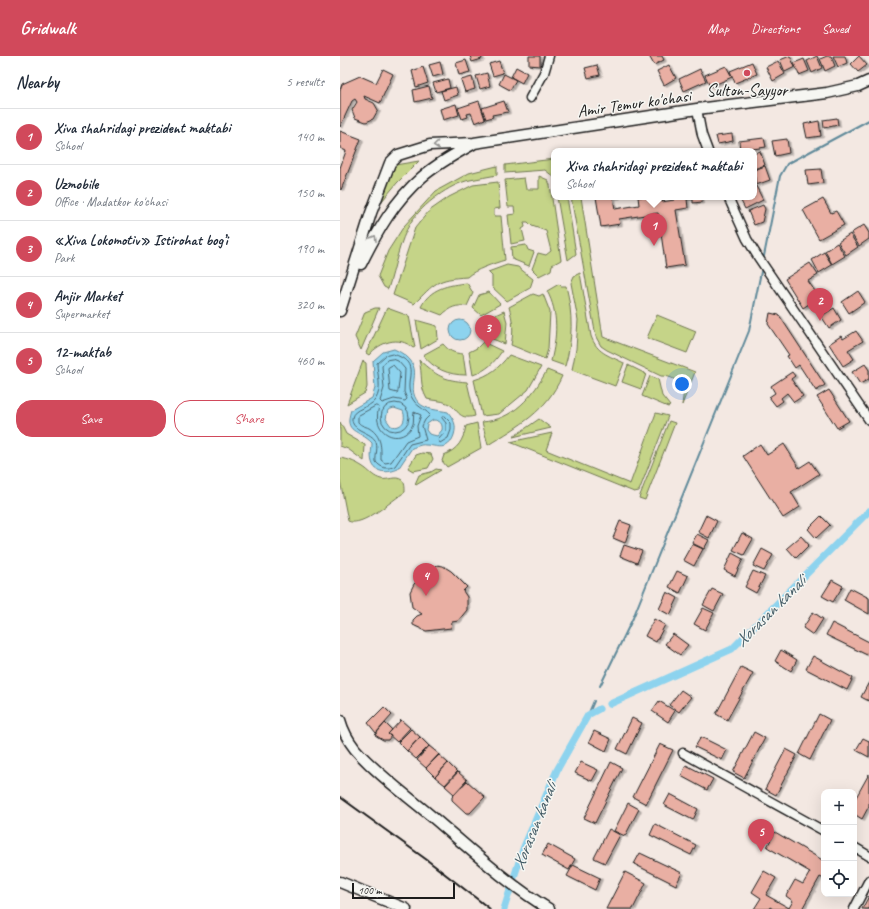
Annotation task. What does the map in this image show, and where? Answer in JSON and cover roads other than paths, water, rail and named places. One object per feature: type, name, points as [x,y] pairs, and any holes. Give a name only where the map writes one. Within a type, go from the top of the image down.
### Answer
[{"type":"main road","name":"Amir Temur ko'chasi","points":[[350,285],[371,213],[390,163],[394,158],[404,152],[430,145],[474,142],[697,109],[827,93],[858,86],[869,81]]},
{"type":"main road","name":"Amir Temur ko'chasi","points":[[340,310],[350,285],[374,237],[388,215],[404,195],[421,178],[440,163],[474,142]]},
{"type":"main road","points":[[340,720],[343,731],[360,753],[527,896],[549,909]]},
{"type":"main road","points":[[340,882],[406,909]]},
{"type":"street","points":[[530,98],[544,73],[549,56]]},
{"type":"street","points":[[697,109],[702,135],[707,148]]},
{"type":"street","points":[[729,200],[744,233],[758,257],[869,420]]},
{"type":"street","points":[[683,754],[821,829]]},
{"type":"street","points":[[857,849],[869,856]]},
{"type":"street","points":[[854,909],[869,880]]},
{"type":"water","points":[[456,320],[464,320],[470,326],[470,334],[464,340],[456,340],[450,334],[450,326]]},
{"type":"water","points":[[394,349],[405,355],[412,362],[414,369],[413,389],[419,403],[429,408],[448,412],[455,425],[454,435],[448,444],[441,447],[422,445],[412,448],[398,469],[387,472],[376,469],[371,457],[372,443],[354,430],[349,423],[351,410],[372,398],[375,388],[373,361],[383,352]],"holes":[[[394,408],[403,411],[404,415],[404,421],[395,427],[391,426],[386,419],[388,410]],[[433,420],[439,422],[442,426],[442,430],[437,436],[429,434],[426,430],[427,424]]]},
{"type":"waterway","points":[[763,261],[780,176],[787,164],[869,120]]},
{"type":"waterway","points":[[600,686],[633,618],[749,331],[762,267]]},
{"type":"waterway","name":"Xorasan kanali","points":[[610,704],[732,649],[869,511]]},
{"type":"waterway","points":[[588,715],[594,701]]},
{"type":"waterway","name":"Xorasan kanali","points":[[504,909],[523,849],[557,770],[588,715],[599,709]]},
{"type":"railway","points":[[340,797],[427,860],[490,909]]},
{"type":"place","name":"Sulton-Sayyor","points":[[747,73]]},
{"type":"place","name":"Xiva shahridagi prezident maktabi","points":[[654,246]]},
{"type":"place","name":"Uzmobile","points":[[820,321]]},
{"type":"place","name":"«Xiva Lokomotiv» Istirohat bog’i","points":[[488,348]]},
{"type":"place","name":"Anjir Market","points":[[426,596]]},
{"type":"place","name":"12-maktab","points":[[761,852]]}]
